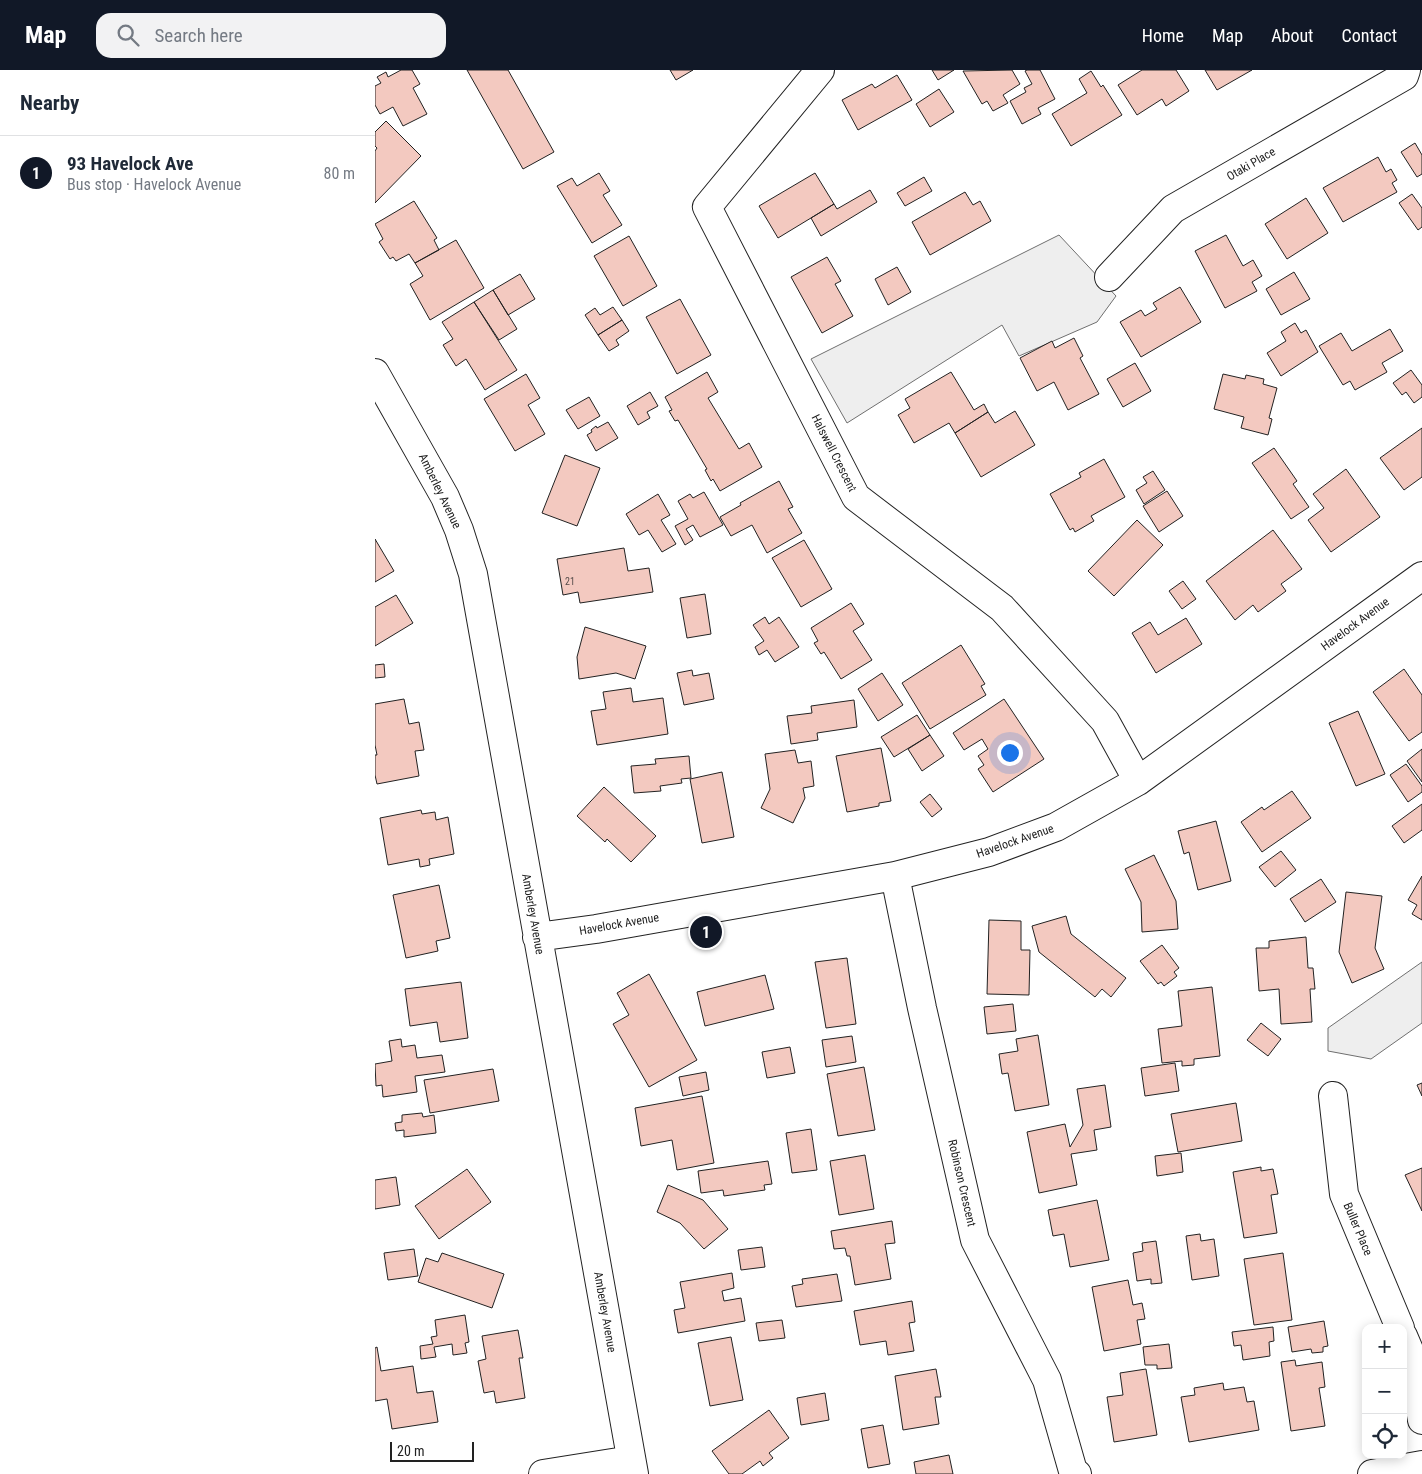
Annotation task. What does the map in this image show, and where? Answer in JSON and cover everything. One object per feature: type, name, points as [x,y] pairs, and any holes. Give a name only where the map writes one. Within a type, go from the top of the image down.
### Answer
[{"type":"street","name":"Halswell Crescent","points":[[820,70],[707,207],[856,497],[1002,608],[1105,721],[1139,781]]},
{"type":"street","name":"Otaki Place","points":[[1109,277],[1173,209],[1404,76],[1406,70]]},
{"type":"street","name":"Amberley Avenue","points":[[375,373],[445,497],[459,530],[473,574],[632,1467]]},
{"type":"street","name":"Havelock Avenue","points":[[537,937],[606,927],[895,876],[989,852],[1056,826],[1139,781],[1422,576]]},
{"type":"street","name":"Robinson Crescent","points":[[895,876],[922,1008],[975,1240],[1047,1380],[1073,1471],[1077,1474]]},
{"type":"street","name":"Buller Place","points":[[1333,1096],[1344,1194],[1398,1324]]},
{"type":"street","points":[[1407,1345],[1422,1420]]},
{"type":"street","points":[[1372,1474],[1422,1465]]},
{"type":"street","points":[[543,1474],[632,1467]]},
{"type":"shaded area","points":[[1059,235],[1116,296],[1097,322],[1019,356],[1002,325],[847,423],[811,359]]},
{"type":"shaded area","points":[[1422,962],[1422,1023],[1371,1059],[1328,1051],[1328,1028]]},
{"type":"building","points":[[401,70],[412,70],[420,84],[413,88],[427,114],[403,126],[393,107],[380,114],[375,105],[375,86],[381,83],[377,77],[386,72],[388,77]]},
{"type":"building","points":[[467,70],[508,70],[554,152],[523,169]]},
{"type":"building","points":[[670,70],[693,70],[676,80]]},
{"type":"building","points":[[932,70],[954,70],[938,80]]},
{"type":"building","points":[[1012,70],[1020,84],[1003,95],[1008,103],[993,111],[987,101],[982,104],[963,71]]},
{"type":"building","points":[[1040,70],[1055,99],[1038,108],[1041,114],[1022,124],[1010,101],[1026,92],[1024,88],[1032,84],[1025,71]]},
{"type":"building","points":[[1142,70],[1176,70],[1189,91],[1166,106],[1162,99],[1137,115],[1118,85]]},
{"type":"building","points":[[1205,70],[1252,70],[1217,90]]},
{"type":"building","points":[[1091,71],[1101,87],[1103,85],[1122,115],[1071,146],[1052,114],[1087,93],[1079,79]]},
{"type":"building","points":[[897,75],[912,100],[858,130],[842,100],[872,84],[875,88]]},
{"type":"building","points":[[939,89],[954,112],[930,127],[916,104]]},
{"type":"building","points":[[386,121],[421,156],[375,203],[375,151],[377,148],[375,146],[375,132]]},
{"type":"building","points":[[1415,143],[1422,155],[1422,174],[1417,177],[1401,152]]},
{"type":"building","points":[[1378,157],[1386,172],[1391,169],[1397,180],[1392,183],[1397,192],[1343,222],[1323,188]]},
{"type":"building","points":[[599,173],[610,191],[603,195],[622,225],[592,243],[557,186],[572,178],[577,186]]},
{"type":"building","points":[[815,173],[834,204],[778,238],[759,206]]},
{"type":"building","points":[[924,177],[932,191],[905,206],[897,193]]},
{"type":"building","points":[[870,190],[877,202],[821,236],[811,218],[834,204],[837,209]]},
{"type":"building","points":[[965,192],[973,205],[980,201],[991,221],[930,255],[912,222]]},
{"type":"building","points":[[1412,194],[1422,208],[1422,227],[1418,230],[1399,203]]},
{"type":"building","points":[[1306,198],[1328,233],[1287,259],[1265,224]]},
{"type":"building","points":[[414,201],[437,238],[434,240],[439,250],[415,263],[409,254],[396,261],[393,257],[390,259],[379,242],[383,239],[375,224]]},
{"type":"building","points":[[1226,235],[1243,266],[1253,260],[1262,276],[1252,282],[1257,291],[1225,308],[1195,251]]},
{"type":"building","points":[[629,236],[657,286],[623,306],[594,256]]},
{"type":"building","points":[[456,240],[484,288],[430,320],[410,284],[423,276],[415,263]]},
{"type":"building","points":[[827,257],[841,281],[835,284],[853,316],[822,333],[791,277]]},
{"type":"building","points":[[897,267],[911,292],[888,305],[875,279]]},
{"type":"building","points":[[1294,272],[1310,299],[1281,315],[1266,289]]},
{"type":"building","points":[[520,274],[535,299],[508,315],[493,290]]},
{"type":"building","points":[[1180,287],[1201,322],[1141,357],[1120,322],[1141,310],[1145,316],[1157,309],[1153,303]]},
{"type":"building","points":[[493,290],[517,329],[499,340],[474,302]]},
{"type":"building","points":[[680,299],[711,355],[677,374],[646,317]]},
{"type":"building","points":[[474,302],[517,370],[485,390],[466,359],[456,366],[443,345],[453,339],[442,322]]},
{"type":"building","points":[[613,307],[622,320],[598,335],[585,315],[595,308],[600,315]]},
{"type":"building","points":[[622,320],[629,331],[616,340],[619,345],[609,351],[598,335]]},
{"type":"building","points":[[1295,323],[1301,333],[1306,330],[1318,352],[1281,376],[1267,353],[1286,341],[1281,332]]},
{"type":"building","points":[[1390,329],[1403,351],[1382,363],[1387,372],[1355,390],[1350,381],[1343,385],[1319,346],[1341,333],[1352,351]]},
{"type":"building","points":[[1074,338],[1083,356],[1080,358],[1099,394],[1068,410],[1054,382],[1037,391],[1020,358],[1052,341],[1055,348]]},
{"type":"building","points":[[1135,363],[1151,391],[1123,407],[1107,379]]},
{"type":"building","points":[[1411,370],[1422,385],[1422,397],[1414,403],[1406,392],[1402,395],[1393,383]]},
{"type":"building","points":[[707,372],[718,392],[708,398],[739,449],[749,443],[762,467],[720,491],[713,479],[711,481],[705,470],[707,469],[678,420],[675,421],[669,411],[672,410],[665,397]]},
{"type":"building","points":[[951,372],[974,410],[984,404],[988,412],[955,433],[949,423],[914,443],[898,415],[910,408],[905,399]]},
{"type":"building","points":[[526,374],[540,398],[528,405],[545,434],[515,451],[484,399]]},
{"type":"building","points":[[1223,374],[1245,379],[1246,375],[1264,379],[1263,384],[1277,388],[1269,418],[1272,419],[1268,435],[1241,428],[1244,417],[1214,409]]},
{"type":"building","points":[[650,392],[658,406],[647,412],[650,418],[638,425],[627,406]]},
{"type":"building","points":[[589,397],[600,416],[578,429],[566,410]]},
{"type":"building","points":[[1015,411],[1035,445],[981,477],[955,433],[988,412],[995,423]]},
{"type":"building","points":[[608,422],[618,438],[596,451],[587,435],[596,426],[597,428]]},
{"type":"building","points":[[1422,428],[1422,477],[1404,490],[1380,458]]},
{"type":"building","points":[[1274,448],[1297,481],[1293,484],[1309,507],[1291,519],[1252,463]]},
{"type":"building","points":[[565,455],[600,468],[577,526],[542,513]]},
{"type":"building","points":[[1104,459],[1125,497],[1091,516],[1094,521],[1075,532],[1073,528],[1070,530],[1050,494],[1081,477],[1079,473]]},
{"type":"building","points":[[1346,469],[1380,517],[1331,552],[1308,520],[1324,508],[1313,494]]},
{"type":"building","points":[[1153,471],[1165,490],[1144,504],[1136,490],[1147,483],[1143,477]]},
{"type":"building","points":[[779,481],[793,507],[788,509],[802,533],[767,553],[752,525],[731,536],[720,517],[741,505],[740,503]]},
{"type":"building","points":[[1167,491],[1183,516],[1159,532],[1143,506]]},
{"type":"building","points":[[704,492],[723,525],[700,537],[693,525],[686,529],[693,540],[685,545],[675,526],[688,519],[678,501],[690,494],[693,498]]},
{"type":"building","points":[[658,494],[670,515],[661,520],[676,544],[662,552],[648,530],[639,535],[626,514]]},
{"type":"building","points":[[1137,520],[1163,545],[1114,596],[1088,571]]},
{"type":"building","points":[[1273,530],[1302,569],[1281,584],[1286,591],[1258,612],[1253,605],[1235,620],[1206,581]]},
{"type":"building","points":[[375,539],[394,571],[375,582]]},
{"type":"building","points":[[804,540],[832,589],[801,607],[772,558]]},
{"type":"building","points":[[624,548],[628,571],[649,568],[653,592],[580,603],[578,592],[563,595],[557,559]]},
{"type":"building","points":[[1183,581],[1196,599],[1182,609],[1169,591]]},
{"type":"building","points":[[705,594],[711,634],[687,638],[680,598]]},
{"type":"building","points":[[396,595],[413,623],[375,646],[375,607]]},
{"type":"building","points":[[851,603],[864,624],[853,631],[872,660],[841,679],[824,652],[821,654],[814,643],[818,641],[811,628]]},
{"type":"building","points":[[765,617],[769,624],[779,617],[799,647],[775,662],[767,650],[759,655],[755,647],[764,641],[753,625]]},
{"type":"building","points":[[1186,618],[1202,644],[1156,673],[1132,633],[1150,622],[1158,635]]},
{"type":"building","points":[[585,627],[646,646],[635,679],[616,673],[579,679],[577,657]]},
{"type":"building","points":[[961,645],[985,684],[981,686],[986,695],[930,729],[902,683]]},
{"type":"building","points":[[384,664],[385,677],[375,678],[375,665]]},
{"type":"building","points":[[1404,669],[1422,695],[1422,732],[1409,741],[1373,692]]},
{"type":"building","points":[[692,670],[693,676],[709,673],[714,699],[684,705],[677,673]]},
{"type":"building","points":[[882,673],[903,705],[878,721],[858,689]]},
{"type":"building","points":[[631,688],[633,702],[663,698],[668,734],[597,745],[591,711],[606,709],[603,692]]},
{"type":"building","points":[[404,699],[409,724],[419,722],[424,750],[415,751],[419,776],[377,784],[375,775],[375,755],[377,755],[375,745],[375,704]]},
{"type":"building","points":[[1004,699],[1044,759],[993,792],[978,769],[984,765],[978,756],[988,749],[982,739],[964,750],[953,733]]},
{"type":"building","points":[[854,700],[857,727],[817,733],[818,740],[791,744],[787,716],[812,713],[811,706]]},
{"type":"building","points":[[1358,711],[1385,774],[1356,786],[1329,723]]},
{"type":"building","points":[[917,715],[930,735],[894,757],[881,737]]},
{"type":"building","points":[[930,735],[944,756],[922,771],[908,749]]},
{"type":"building","points":[[881,748],[891,801],[879,803],[879,806],[847,812],[836,756]]},
{"type":"building","points":[[1422,749],[1422,782],[1407,761]]},
{"type":"building","points":[[795,750],[798,763],[811,761],[814,786],[803,788],[805,798],[793,823],[761,808],[770,789],[765,754]]},
{"type":"building","points":[[689,756],[691,778],[681,779],[682,783],[660,786],[661,791],[634,793],[631,766],[656,764],[655,759]]},
{"type":"building","points":[[1406,764],[1422,786],[1422,792],[1408,802],[1390,775]]},
{"type":"building","points":[[722,772],[734,837],[702,843],[690,779]]},
{"type":"building","points":[[604,787],[656,836],[631,862],[607,839],[605,842],[577,816]]},
{"type":"building","points":[[1292,791],[1311,818],[1262,852],[1241,822],[1262,807],[1264,810]]},
{"type":"building","points":[[930,794],[942,809],[932,817],[920,802]]},
{"type":"building","points":[[1422,804],[1422,830],[1404,843],[1392,826]]},
{"type":"building","points":[[421,810],[422,814],[435,812],[436,820],[448,817],[454,854],[429,859],[430,865],[420,867],[419,859],[388,865],[380,818]]},
{"type":"building","points":[[1216,821],[1231,881],[1198,890],[1189,852],[1184,854],[1178,831]]},
{"type":"building","points":[[1281,851],[1296,870],[1275,887],[1259,867]]},
{"type":"building","points":[[1154,855],[1176,901],[1178,929],[1142,932],[1141,902],[1125,869]]},
{"type":"building","points":[[1422,876],[1422,920],[1412,914],[1417,905],[1408,900]]},
{"type":"building","points":[[1321,879],[1336,902],[1305,922],[1290,899]]},
{"type":"building","points":[[439,885],[450,938],[436,941],[438,951],[406,958],[393,895]]},
{"type":"building","points":[[1346,892],[1382,896],[1375,948],[1384,969],[1352,983],[1339,952]]},
{"type":"building","points":[[1066,916],[1071,934],[1126,978],[1111,997],[1102,989],[1095,997],[1039,952],[1032,926]]},
{"type":"building","points":[[989,920],[1021,921],[1021,950],[1030,950],[1029,995],[987,994]]},
{"type":"building","points":[[1306,937],[1308,968],[1313,968],[1315,989],[1310,989],[1312,1022],[1281,1024],[1279,989],[1259,991],[1256,948],[1269,948],[1269,941]]},
{"type":"building","points":[[1162,945],[1179,968],[1174,972],[1177,976],[1164,986],[1161,982],[1158,984],[1140,961]]},
{"type":"building","points":[[847,958],[856,1024],[826,1028],[815,962]]},
{"type":"building","points":[[649,974],[697,1060],[649,1087],[613,1024],[629,1015],[617,993]]},
{"type":"building","points":[[765,975],[774,1009],[705,1026],[697,992]]},
{"type":"building","points":[[461,982],[468,1038],[440,1042],[437,1022],[410,1026],[405,989]]},
{"type":"building","points":[[1212,987],[1220,1056],[1194,1059],[1194,1065],[1182,1066],[1182,1061],[1162,1063],[1158,1029],[1182,1026],[1178,991]]},
{"type":"building","points":[[1013,1004],[1016,1031],[987,1034],[984,1007]]},
{"type":"building","points":[[1261,1023],[1281,1039],[1268,1056],[1247,1040]]},
{"type":"building","points":[[1038,1035],[1049,1105],[1015,1111],[1008,1073],[1002,1074],[999,1054],[1018,1051],[1016,1039]]},
{"type":"building","points":[[852,1036],[856,1062],[826,1067],[822,1040]]},
{"type":"building","points":[[401,1039],[402,1047],[415,1045],[417,1058],[442,1055],[445,1072],[415,1076],[417,1092],[383,1097],[382,1085],[376,1086],[375,1064],[392,1061],[389,1041]]},
{"type":"building","points":[[790,1047],[795,1073],[767,1078],[762,1052]]},
{"type":"building","points":[[1175,1063],[1179,1091],[1145,1096],[1141,1068]]},
{"type":"building","points":[[864,1067],[875,1130],[838,1136],[827,1074]]},
{"type":"building","points":[[493,1069],[499,1101],[430,1113],[424,1080]]},
{"type":"building","points":[[706,1072],[709,1090],[683,1096],[679,1077]]},
{"type":"building","points":[[1422,1083],[1422,1096],[1417,1085]]},
{"type":"building","points":[[1105,1085],[1111,1127],[1094,1130],[1097,1150],[1071,1154],[1077,1185],[1039,1193],[1027,1132],[1065,1124],[1070,1147],[1083,1125],[1077,1089]]},
{"type":"building","points":[[702,1096],[714,1163],[677,1170],[672,1140],[641,1146],[635,1108]]},
{"type":"building","points":[[1236,1103],[1242,1141],[1178,1152],[1171,1114]]},
{"type":"building","points":[[422,1113],[423,1117],[434,1115],[436,1133],[404,1137],[404,1130],[396,1131],[395,1123],[402,1122],[402,1115]]},
{"type":"building","points":[[811,1129],[817,1170],[792,1173],[786,1133]]},
{"type":"building","points":[[1181,1153],[1183,1172],[1157,1176],[1155,1156]]},
{"type":"building","points":[[865,1155],[874,1209],[839,1215],[830,1161]]},
{"type":"building","points":[[768,1161],[772,1184],[764,1185],[765,1190],[724,1196],[723,1190],[701,1193],[698,1171]]},
{"type":"building","points":[[1261,1167],[1261,1171],[1273,1169],[1278,1194],[1271,1195],[1277,1233],[1244,1238],[1233,1172]]},
{"type":"building","points":[[1422,1168],[1422,1211],[1405,1175]]},
{"type":"building","points":[[467,1169],[491,1202],[439,1239],[415,1206]]},
{"type":"building","points":[[396,1177],[400,1205],[375,1209],[375,1180]]},
{"type":"building","points":[[668,1185],[703,1200],[728,1229],[704,1249],[680,1223],[657,1212]]},
{"type":"building","points":[[1097,1200],[1109,1260],[1070,1267],[1064,1234],[1053,1236],[1048,1210]]},
{"type":"building","points":[[892,1221],[895,1243],[885,1244],[891,1279],[855,1285],[850,1256],[847,1256],[845,1248],[834,1249],[831,1231]]},
{"type":"building","points":[[1200,1234],[1201,1241],[1214,1239],[1219,1276],[1192,1280],[1186,1236]]},
{"type":"building","points":[[1156,1241],[1162,1283],[1151,1284],[1151,1279],[1137,1281],[1133,1253],[1143,1251],[1142,1243]]},
{"type":"building","points":[[762,1247],[765,1267],[741,1270],[738,1250]]},
{"type":"building","points":[[414,1249],[418,1276],[388,1280],[384,1253]]},
{"type":"building","points":[[442,1253],[504,1274],[492,1308],[418,1282],[426,1258],[438,1262]]},
{"type":"building","points":[[1283,1253],[1292,1320],[1254,1325],[1244,1259]]},
{"type":"building","points":[[732,1273],[734,1288],[722,1291],[724,1301],[741,1298],[745,1321],[678,1333],[674,1310],[685,1308],[680,1282]]},
{"type":"building","points":[[837,1274],[842,1301],[796,1307],[792,1286],[803,1284],[802,1279]]},
{"type":"building","points":[[1128,1280],[1133,1305],[1142,1303],[1145,1319],[1137,1320],[1141,1344],[1104,1351],[1092,1287]]},
{"type":"building","points":[[912,1301],[915,1322],[909,1323],[914,1351],[888,1355],[886,1341],[860,1345],[854,1311]]},
{"type":"building","points":[[465,1315],[469,1342],[465,1343],[467,1353],[453,1355],[452,1344],[434,1347],[436,1357],[421,1359],[420,1346],[433,1344],[431,1337],[437,1336],[435,1320]]},
{"type":"building","points":[[782,1320],[785,1338],[759,1341],[756,1323]]},
{"type":"building","points":[[1324,1321],[1328,1346],[1323,1347],[1323,1352],[1312,1353],[1311,1349],[1292,1352],[1288,1327]]},
{"type":"building","points":[[1273,1327],[1274,1341],[1269,1342],[1270,1356],[1243,1360],[1241,1345],[1234,1346],[1232,1332]]},
{"type":"building","points":[[518,1330],[523,1358],[519,1358],[525,1398],[496,1403],[494,1391],[484,1393],[478,1361],[486,1359],[482,1336]]},
{"type":"building","points":[[731,1337],[743,1400],[710,1406],[698,1343]]},
{"type":"building","points":[[1169,1344],[1172,1368],[1157,1369],[1157,1365],[1145,1365],[1143,1347]]},
{"type":"building","points":[[377,1347],[381,1371],[413,1366],[417,1393],[433,1391],[438,1422],[392,1429],[387,1399],[375,1401],[375,1348]]},
{"type":"building","points":[[1295,1360],[1296,1366],[1322,1362],[1325,1387],[1319,1388],[1325,1426],[1291,1431],[1281,1362]]},
{"type":"building","points":[[936,1369],[941,1397],[935,1397],[939,1424],[903,1430],[895,1376]]},
{"type":"building","points":[[1146,1369],[1157,1435],[1114,1442],[1107,1397],[1123,1395],[1120,1373]]},
{"type":"building","points":[[1223,1383],[1224,1390],[1244,1387],[1247,1402],[1254,1401],[1259,1430],[1189,1442],[1181,1397],[1195,1395],[1194,1388]]},
{"type":"building","points":[[825,1393],[829,1420],[801,1425],[797,1398]]},
{"type":"building","points":[[769,1410],[789,1438],[769,1453],[773,1458],[763,1466],[760,1461],[742,1474],[729,1474],[712,1451]]},
{"type":"building","points":[[883,1425],[890,1464],[868,1468],[861,1429]]},
{"type":"building","points":[[949,1455],[953,1474],[916,1474],[914,1462]]},
{"type":"place","name":"93 Havelock Ave","points":[[706,932]]}]
